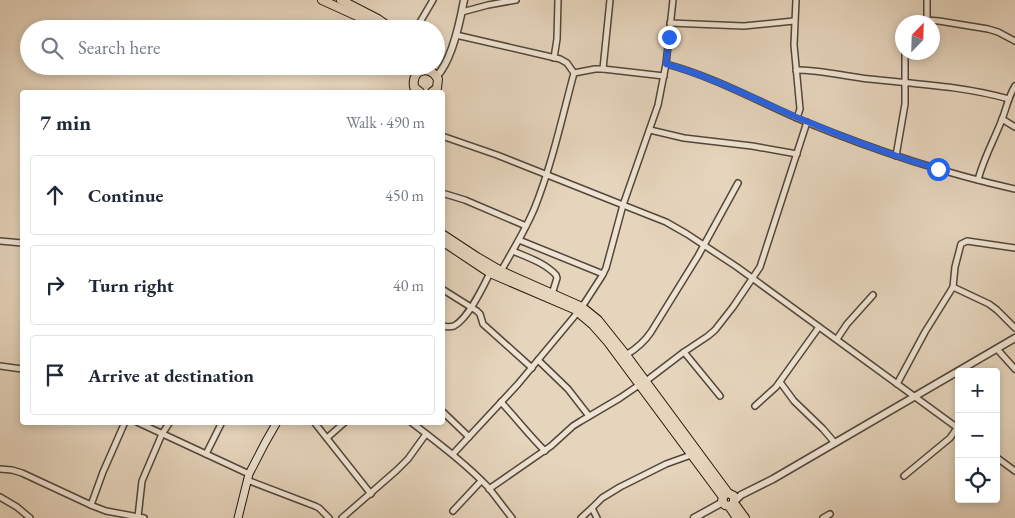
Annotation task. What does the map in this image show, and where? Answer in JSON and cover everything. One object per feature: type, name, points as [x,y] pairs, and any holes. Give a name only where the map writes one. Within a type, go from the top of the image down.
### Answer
[{"type":"main road","points":[[322,0],[366,20]]},
{"type":"main road","points":[[341,0],[379,20]]},
{"type":"main road","points":[[416,75],[414,84],[417,90]]},
{"type":"main road","points":[[434,75],[438,85],[435,90]]},
{"type":"main road","points":[[445,236],[482,264],[490,273],[580,310],[642,383],[745,518]]},
{"type":"main road","points":[[445,243],[482,264],[552,294],[598,320],[626,355],[642,383],[691,455],[731,499],[737,518]]},
{"type":"main road","points":[[238,518],[248,477],[275,425]]},
{"type":"street","points":[[421,20],[433,0]]},
{"type":"street","points":[[445,65],[456,35],[464,0]]},
{"type":"street","points":[[462,12],[516,0]]},
{"type":"street","points":[[554,58],[557,39],[558,0]]},
{"type":"street","points":[[603,69],[610,0]]},
{"type":"street","points":[[452,454],[532,368],[580,310],[603,274],[623,205],[658,105],[666,64],[673,0]]},
{"type":"street","points":[[796,0],[794,45],[800,109],[797,118]]},
{"type":"street","points":[[927,0],[927,15]]},
{"type":"street","points":[[670,24],[744,26],[794,21]]},
{"type":"street","points":[[940,21],[988,29],[1015,41]]},
{"type":"street","points":[[456,35],[560,59],[567,64],[574,74],[555,149],[535,208],[501,271]]},
{"type":"street","points":[[896,156],[905,104],[905,60]]},
{"type":"street","points":[[666,64],[705,76],[797,118],[896,156],[1015,189]]},
{"type":"street","points":[[574,74],[603,69],[664,76]]},
{"type":"street","points":[[796,70],[813,70],[867,79],[971,90],[1009,99]]},
{"type":"street","points":[[978,180],[981,166],[1015,86]]},
{"type":"street","points":[[1002,120],[1015,127]]},
{"type":"street","points":[[489,489],[545,451],[573,426],[620,398],[715,330],[760,267],[807,122]]},
{"type":"street","points":[[650,130],[684,138],[752,146],[797,154]]},
{"type":"street","points":[[445,137],[497,155],[666,222],[704,244],[837,339],[955,427]]},
{"type":"street","points":[[626,355],[635,350],[651,332],[678,290],[738,183]]},
{"type":"street","points":[[445,194],[465,200],[526,226]]},
{"type":"street","points":[[519,240],[603,274]]},
{"type":"street","points":[[897,384],[925,332],[953,288],[955,267],[962,244],[967,241],[1015,248]]},
{"type":"street","points":[[0,242],[20,243]]},
{"type":"street","points":[[513,251],[549,268],[556,274],[557,278],[552,294]]},
{"type":"street","points":[[445,326],[451,327],[464,318],[490,273]]},
{"type":"street","points":[[953,288],[989,304],[1015,328]]},
{"type":"street","points":[[445,290],[480,314],[483,324],[532,368]]},
{"type":"street","points":[[837,339],[847,324],[874,295]]},
{"type":"street","points":[[755,406],[776,387],[819,327]]},
{"type":"street","points":[[694,518],[773,480],[1015,338]]},
{"type":"street","points":[[997,349],[1015,369]]},
{"type":"street","points":[[684,352],[720,396]]},
{"type":"street","points":[[538,360],[568,389],[589,416]]},
{"type":"street","points":[[0,366],[20,369]]},
{"type":"street","points":[[780,382],[794,401],[823,429],[834,443]]},
{"type":"street","points":[[501,402],[545,451]]},
{"type":"street","points":[[445,414],[469,436]]},
{"type":"street","points":[[91,505],[124,425]]},
{"type":"street","points":[[144,425],[206,454],[248,477],[315,506],[330,518]]},
{"type":"street","points":[[0,469],[22,473],[91,505],[141,518],[142,481],[162,434],[168,425]]},
{"type":"street","points":[[206,454],[220,425]]},
{"type":"street","points":[[316,425],[371,494]]},
{"type":"street","points":[[327,438],[341,425]]},
{"type":"street","points":[[415,425],[452,454],[481,481],[512,518]]},
{"type":"street","points":[[904,476],[955,432]]},
{"type":"street","points":[[342,518],[408,459],[426,434]]},
{"type":"street","points":[[581,518],[602,498],[620,487],[666,464],[691,455]]},
{"type":"street","points":[[997,458],[1015,471]]},
{"type":"street","points":[[453,511],[481,481]]},
{"type":"street","points":[[0,497],[30,518]]},
{"type":"street","points":[[592,508],[597,518]]},
{"type":"street","points":[[823,518],[830,514]]},
{"type":"route","points":[[669,37],[666,64],[705,76],[852,140],[938,169]]}]
